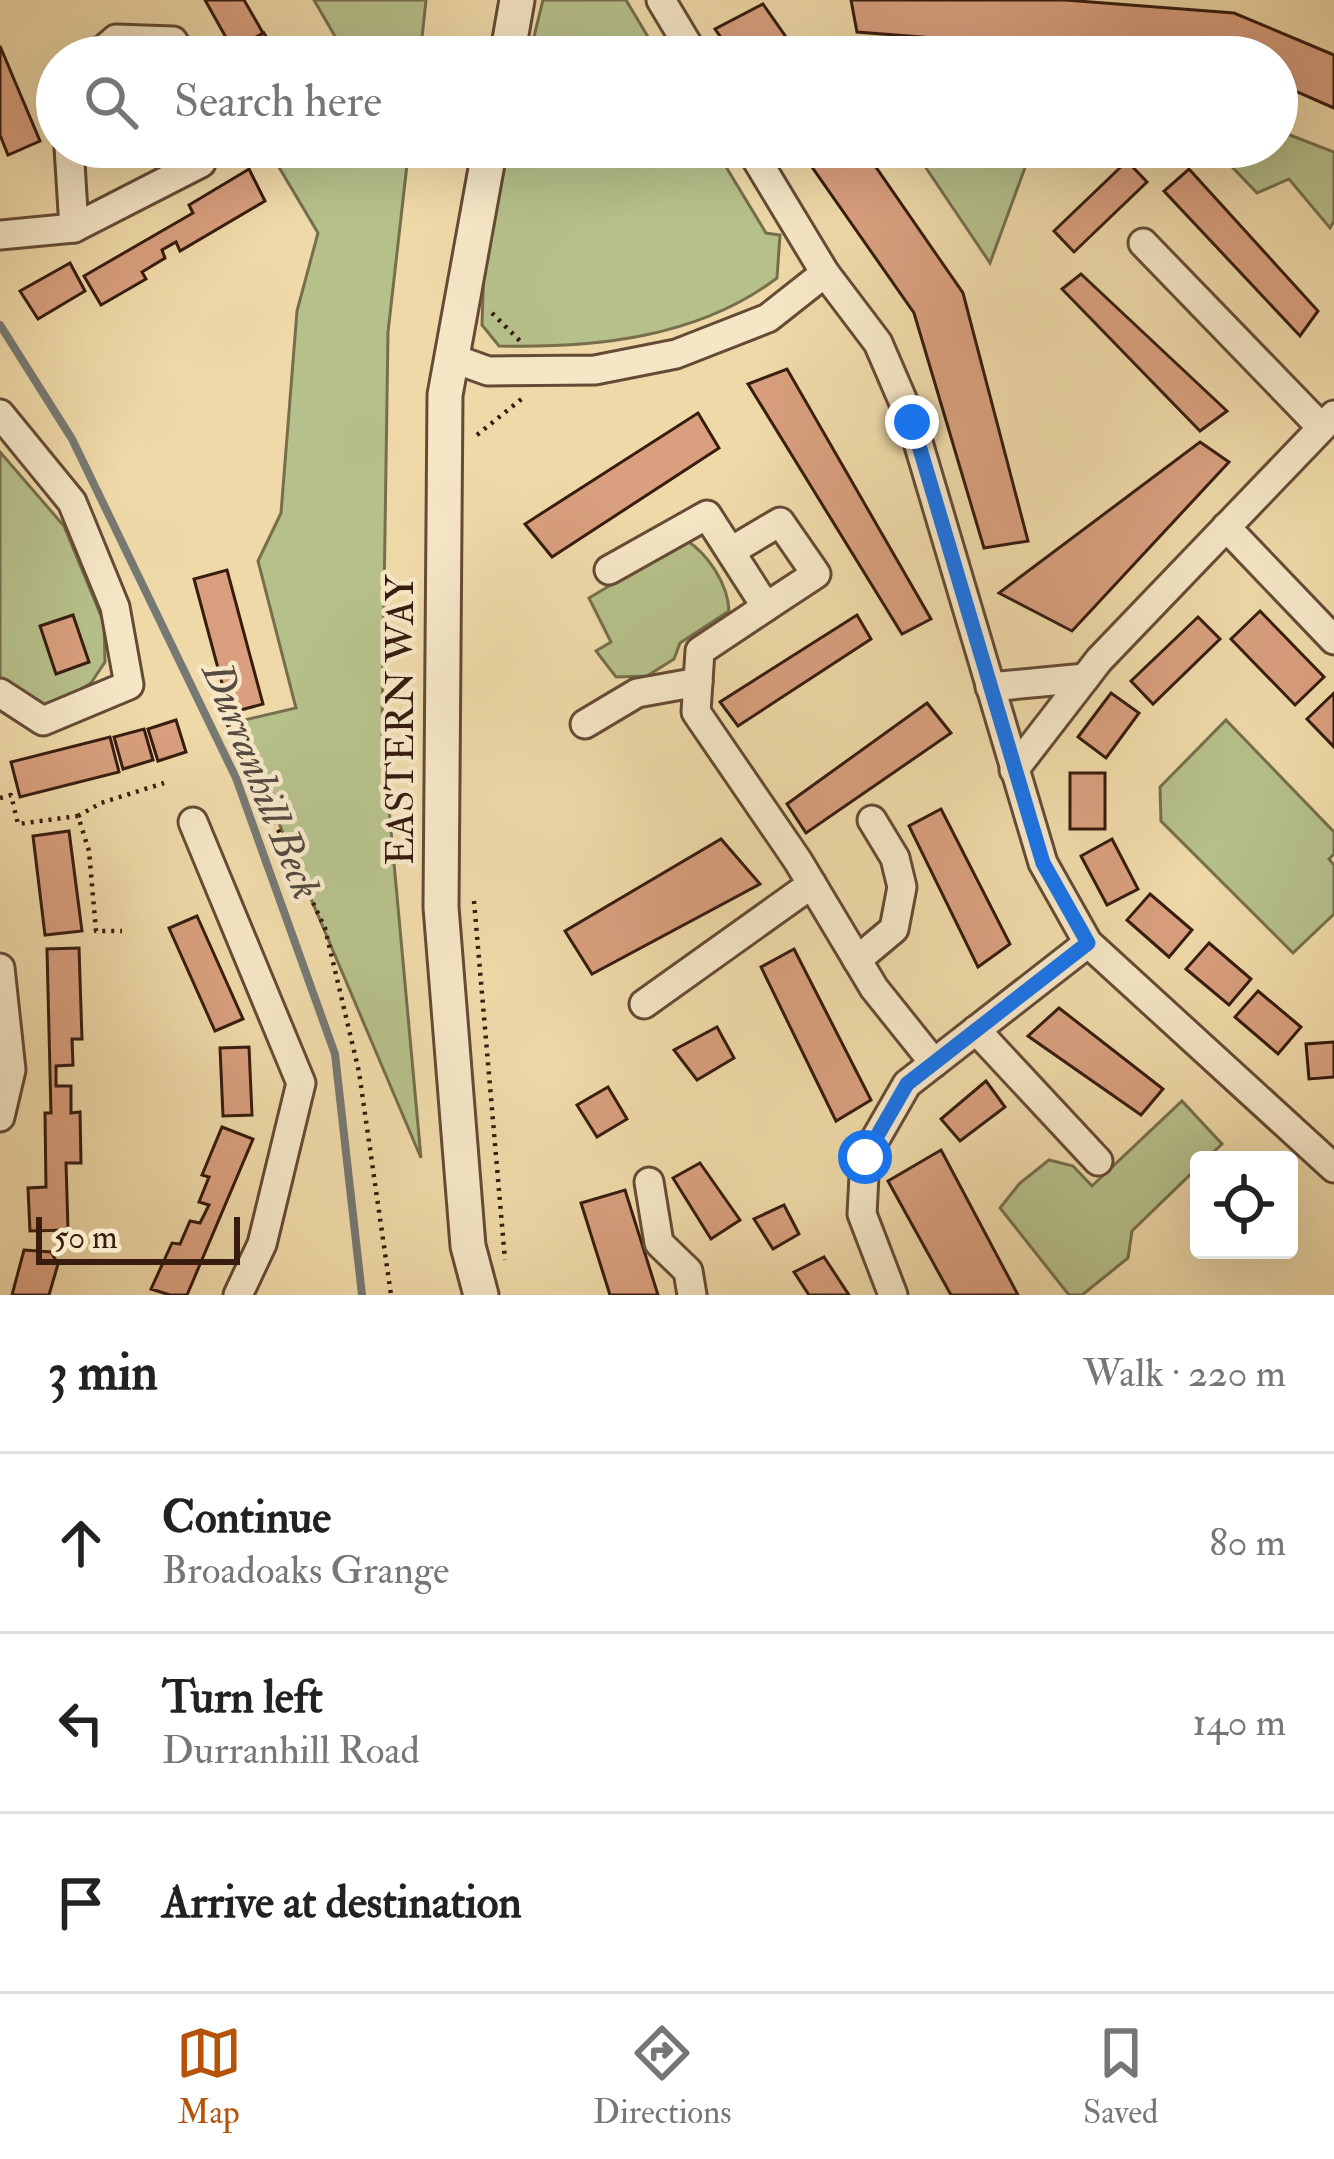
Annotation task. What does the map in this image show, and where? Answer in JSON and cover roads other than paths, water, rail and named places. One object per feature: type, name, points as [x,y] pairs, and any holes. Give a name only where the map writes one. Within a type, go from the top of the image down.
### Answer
[{"type":"street","points":[[511,36],[517,0]]},
{"type":"street","points":[[661,0],[682,36]]},
{"type":"street","points":[[71,168],[74,228]]},
{"type":"street","points":[[0,235],[74,228],[191,168]]},
{"type":"street","name":"EASTERN WAY","points":[[481,1295],[468,1246],[441,907],[445,395],[486,168]]},
{"type":"street","points":[[762,168],[825,273],[878,344],[912,422],[1043,863],[1088,943],[1331,1158]]},
{"type":"street","points":[[1014,770],[1085,678],[1328,421],[1143,243]]},
{"type":"street","points":[[452,358],[488,371],[595,370],[676,354],[769,318],[825,273]]},
{"type":"street","points":[[0,414],[72,502],[115,607],[129,685],[44,721],[0,693]]},
{"type":"street","points":[[609,569],[707,514],[766,607]]},
{"type":"street","points":[[731,551],[780,523],[816,574],[700,652],[696,712],[812,884],[874,988],[934,1063]]},
{"type":"street","points":[[1226,527],[1334,640]]},
{"type":"street","points":[[990,687],[1085,678]]},
{"type":"street","points":[[585,724],[637,693],[698,682]]},
{"type":"street","points":[[857,960],[894,929],[902,886],[895,859],[872,820]]},
{"type":"street","points":[[193,822],[301,1083],[262,1244],[238,1295]]},
{"type":"street","points":[[644,1004],[812,884]]},
{"type":"street","points":[[893,1295],[862,1214],[865,1157],[907,1084],[1088,943]]},
{"type":"street","points":[[0,968],[11,1070],[0,1117]]},
{"type":"street","points":[[976,1030],[1098,1161]]},
{"type":"street","points":[[649,1181],[658,1243],[688,1271],[692,1295]]},
{"type":"waterway","name":"Durranhill Beck","points":[[0,325],[72,439],[236,778],[335,1054],[362,1295]]}]
